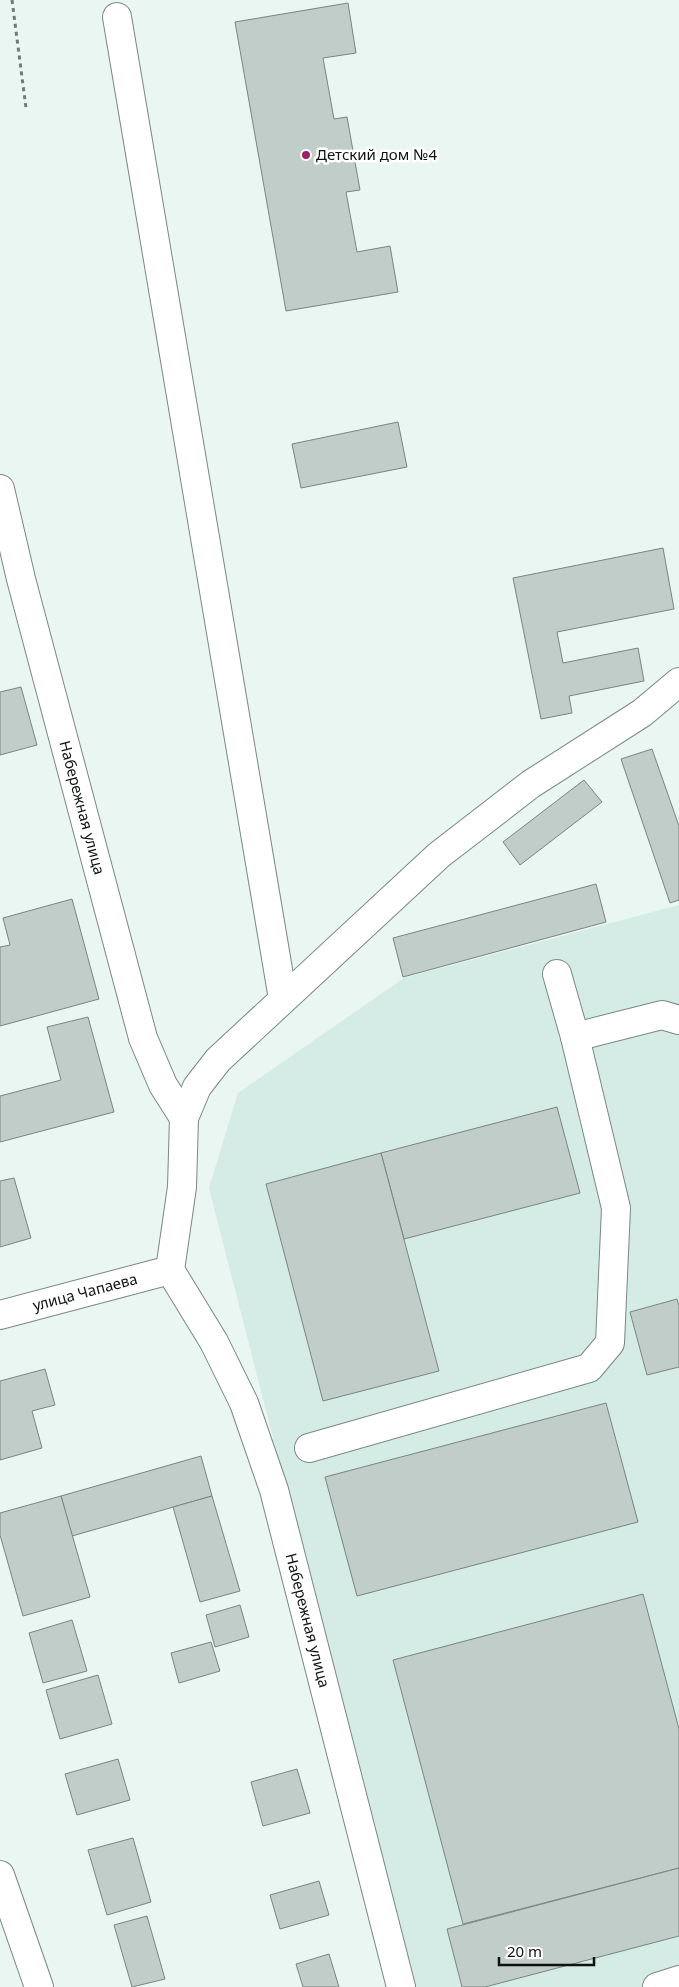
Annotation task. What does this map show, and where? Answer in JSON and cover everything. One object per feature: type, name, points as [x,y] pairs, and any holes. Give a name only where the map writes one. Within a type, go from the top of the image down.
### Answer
[{"type":"street","points":[[117,17],[282,999]]},
{"type":"street","name":"Набережная улица","points":[[0,489],[21,579],[142,1038],[163,1085],[184,1118]]},
{"type":"street","points":[[170,1270],[182,1187],[184,1118],[197,1087],[218,1060],[439,855],[531,784],[642,714],[679,682]]},
{"type":"street","points":[[309,1448],[589,1368],[610,1343],[616,1208],[575,1037],[557,974]]},
{"type":"street","points":[[575,1037],[662,1015],[679,1020]]},
{"type":"street","name":"Набережная улица","points":[[170,1270],[214,1342],[244,1403],[274,1490],[400,1987]]},
{"type":"street","name":"улица Чапаева","points":[[0,1314],[170,1270]]},
{"type":"street","points":[[0,1875],[39,1987]]},
{"type":"street","points":[[657,1987],[679,1980]]},
{"type":"path","points":[[12,0],[26,108]]},
{"type":"shaded area","points":[[679,905],[679,1987],[414,1987],[209,1188],[238,1093],[404,978]]},
{"type":"building","name":"Детский дом №4","points":[[348,3],[356,53],[323,58],[334,119],[347,117],[360,190],[346,192],[357,252],[390,246],[398,292],[286,311],[235,22]]},
{"type":"building","points":[[398,422],[407,467],[301,488],[292,444]]},
{"type":"building","points":[[663,548],[674,609],[557,632],[563,663],[638,648],[644,681],[569,696],[572,713],[541,719],[513,578]]},
{"type":"building","points":[[21,687],[37,745],[0,755],[0,692]]},
{"type":"building","points":[[652,749],[679,826],[679,900],[670,903],[621,759]]},
{"type":"building","points":[[584,780],[602,802],[520,865],[503,842]]},
{"type":"building","points":[[596,884],[606,922],[403,977],[393,938]]},
{"type":"building","points":[[72,899],[99,999],[0,1026],[0,947],[10,945],[3,918]]},
{"type":"building","points":[[88,1017],[114,1112],[0,1142],[0,1096],[61,1080],[47,1027]]},
{"type":"building","points":[[557,1107],[580,1193],[404,1239],[381,1153]]},
{"type":"building","points":[[381,1153],[439,1371],[323,1401],[266,1184]]},
{"type":"building","points":[[14,1178],[31,1238],[0,1247],[0,1181]]},
{"type":"building","points":[[677,1299],[679,1306],[679,1367],[647,1375],[630,1312]]},
{"type":"building","points":[[45,1369],[55,1405],[32,1411],[42,1448],[0,1460],[0,1381]]},
{"type":"building","points":[[606,1403],[638,1522],[357,1596],[325,1477]]},
{"type":"building","points":[[201,1456],[212,1496],[72,1536],[61,1496]]},
{"type":"building","points":[[61,1496],[90,1597],[23,1616],[0,1535],[0,1513]]},
{"type":"building","points":[[212,1496],[240,1591],[200,1602],[173,1507]]},
{"type":"building","points":[[643,1594],[679,1729],[679,1868],[463,1924],[393,1660]]},
{"type":"building","points":[[240,1605],[249,1637],[215,1647],[206,1615]]},
{"type":"building","points":[[72,1620],[87,1671],[43,1683],[29,1633]]},
{"type":"building","points":[[211,1642],[220,1671],[179,1683],[171,1653]]},
{"type":"building","points":[[98,1675],[112,1724],[60,1739],[46,1690]]},
{"type":"building","points":[[118,1759],[130,1800],[77,1815],[65,1774]]},
{"type":"building","points":[[297,1769],[310,1813],[263,1826],[251,1782]]},
{"type":"building","points":[[133,1838],[151,1902],[107,1915],[88,1850]]},
{"type":"building","points":[[679,1868],[679,1936],[485,1987],[462,1987],[447,1929]]},
{"type":"building","points":[[319,1881],[329,1915],[280,1929],[270,1895]]},
{"type":"building","points":[[147,1916],[165,1979],[132,1987],[114,1925]]},
{"type":"building","points":[[329,1954],[339,1987],[303,1987],[296,1964]]},
{"type":"place","name":"Детский дом №4","points":[[306,155]]}]
